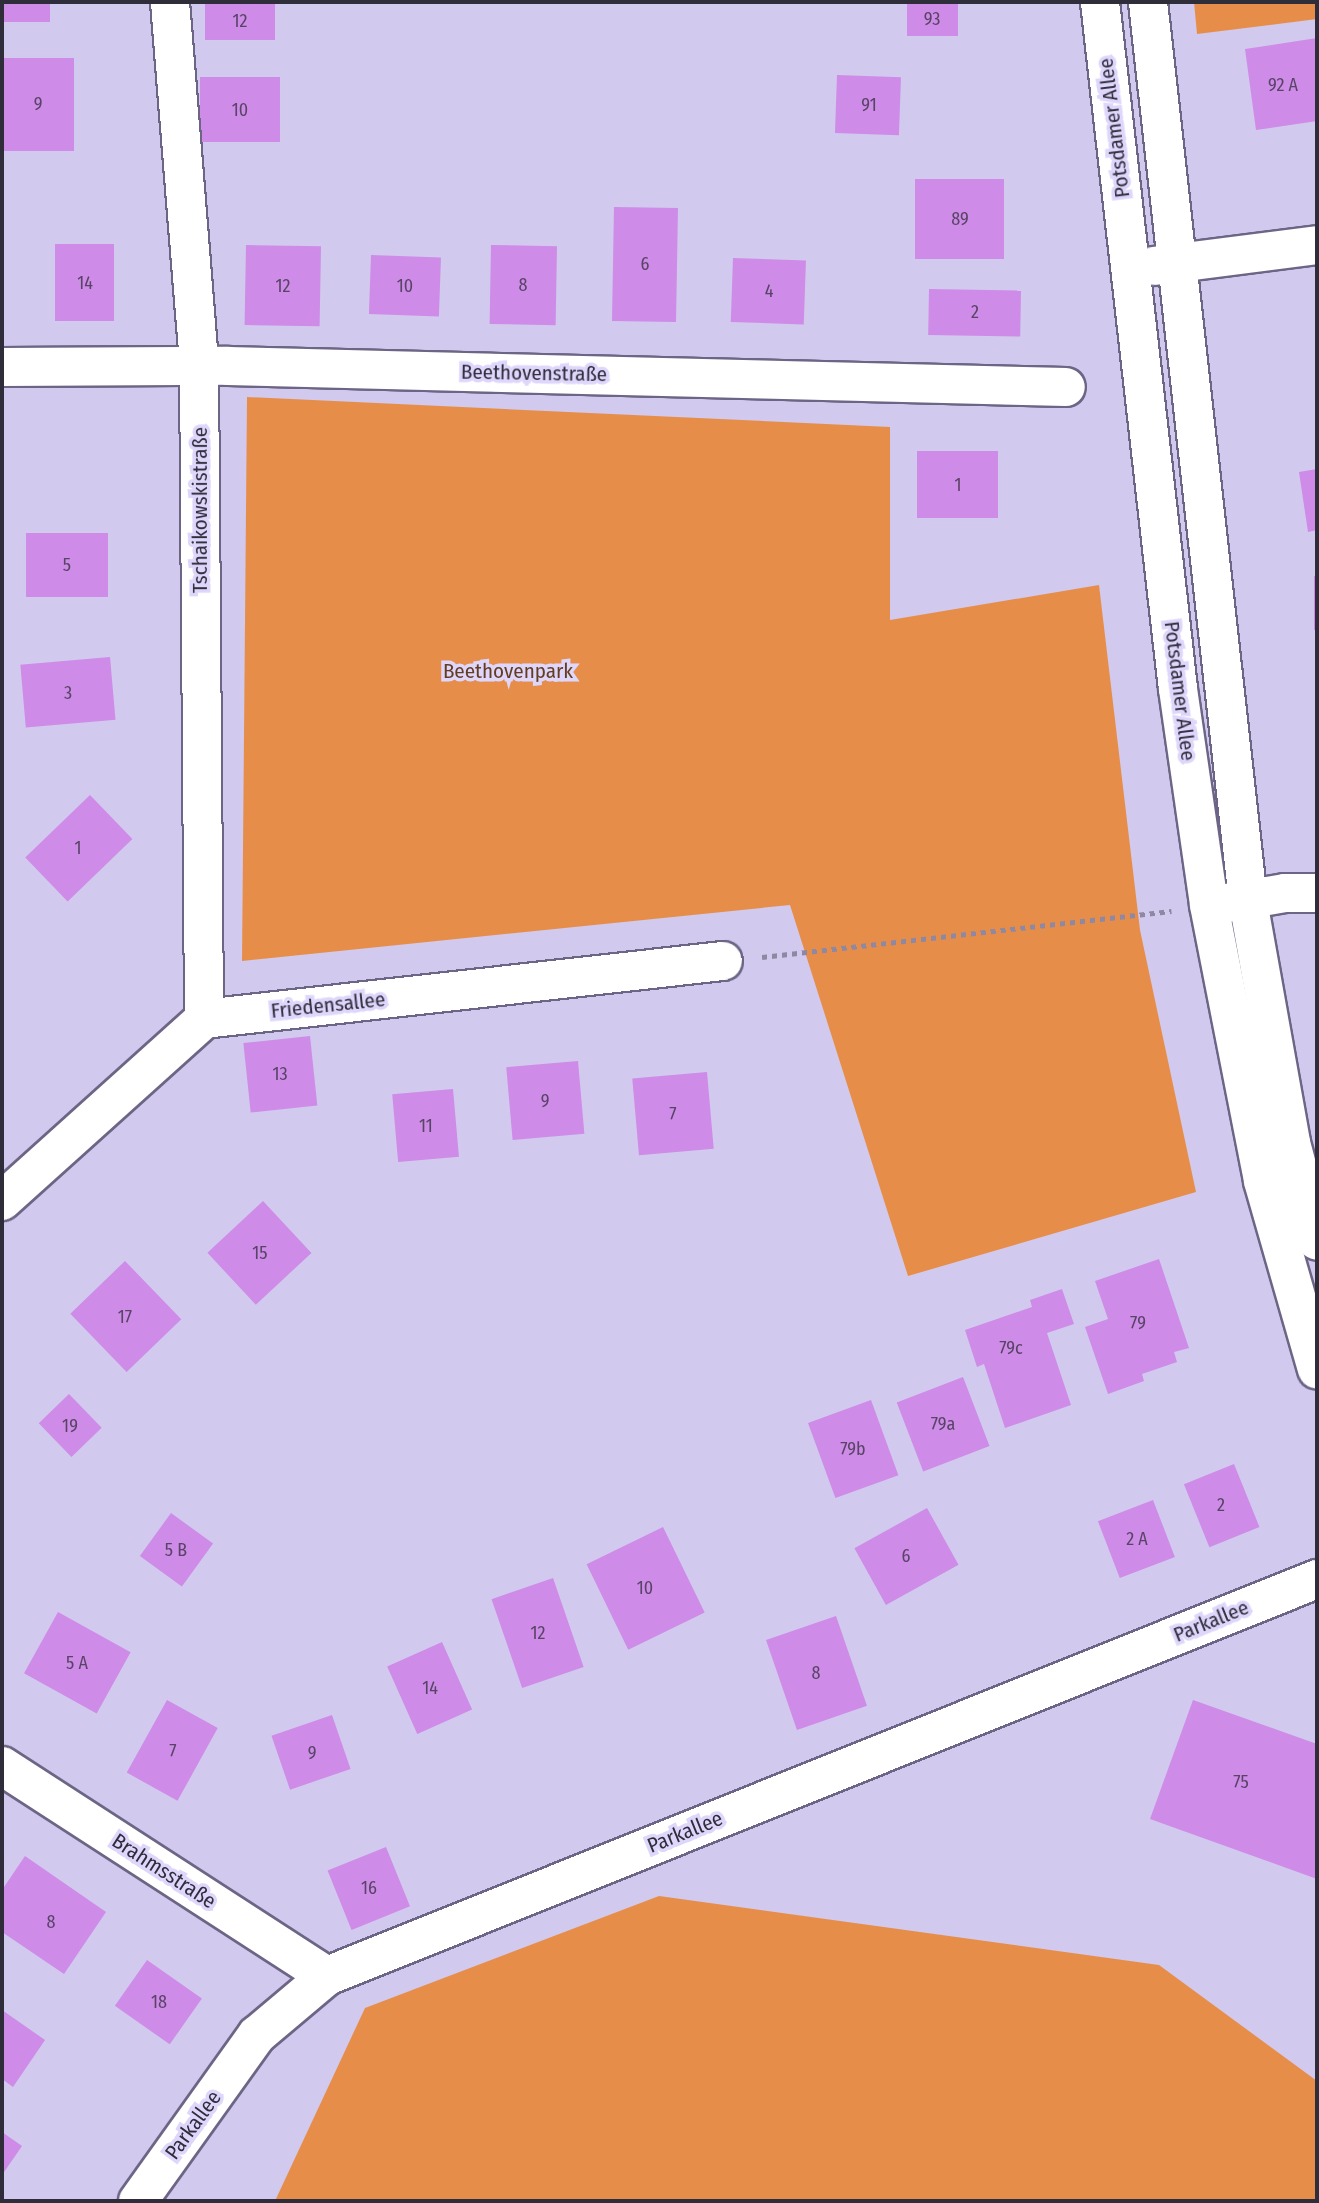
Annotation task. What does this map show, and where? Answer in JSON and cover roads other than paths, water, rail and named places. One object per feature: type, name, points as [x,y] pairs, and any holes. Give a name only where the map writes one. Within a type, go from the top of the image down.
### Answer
[{"type":"street","name":"Tschaikowskistraße","points":[[170,2],[199,365],[204,1019]]},
{"type":"street","name":"Potsdamer Allee","points":[[1100,2],[1178,689],[1209,905],[1263,1181],[1317,1369]]},
{"type":"street","points":[[1148,2],[1248,901],[1291,1143],[1317,1241]]},
{"type":"street","points":[[1131,268],[1317,245]]},
{"type":"street","name":"Beethovenstraße","points":[[2,366],[199,365],[1066,387]]},
{"type":"street","points":[[1209,905],[1248,901],[1285,893],[1317,894]]},
{"type":"street","name":"Friedensallee","points":[[204,1019],[723,961]]},
{"type":"street","points":[[2,1201],[204,1019]]},
{"type":"street","name":"Parkallee","points":[[138,2201],[257,2035],[327,1976],[1317,1579]]},
{"type":"street","name":"Brahmsstraße","points":[[2,1766],[327,1976]]},
{"type":"park label","name":"Beethovenpark","points":[[508,671]]}]
